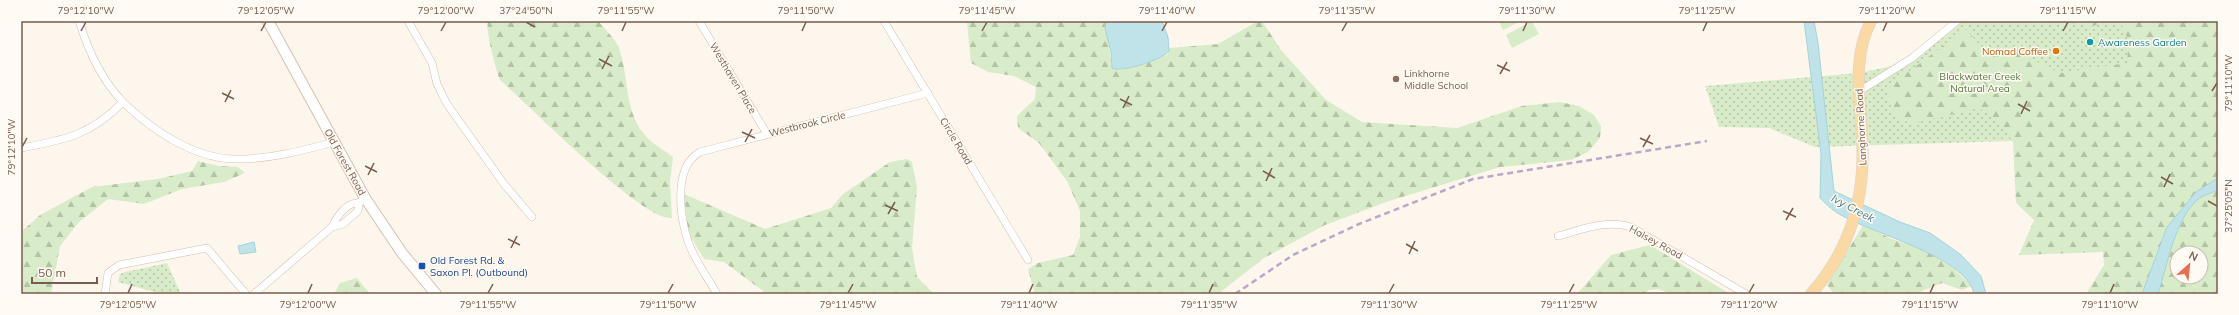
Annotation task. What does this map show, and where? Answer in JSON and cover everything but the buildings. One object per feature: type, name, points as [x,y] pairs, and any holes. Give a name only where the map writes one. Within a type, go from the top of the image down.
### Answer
[{"type":"main road","name":"Old Forest Road","points":[[268,21],[334,142],[362,201],[436,294]]},
{"type":"main road","name":"Langhorne Road","points":[[1811,294],[1832,269],[1849,232],[1859,200],[1863,177],[1863,151],[1858,92],[1861,48],[1870,22]]},
{"type":"street","points":[[79,21],[92,54],[103,74],[123,102],[159,131],[183,145],[205,154],[231,159],[280,156],[334,142]]},
{"type":"street","points":[[408,21],[432,63],[437,84],[447,104],[504,184],[532,217]]},
{"type":"street","name":"Westhaven Place","points":[[699,21],[767,134]]},
{"type":"street","name":"Circle Road","points":[[884,21],[1028,260]]},
{"type":"street","points":[[1858,92],[1912,58],[1957,21]]},
{"type":"street","name":"Westbrook Circle","points":[[717,294],[692,252],[683,229],[681,192],[683,172],[691,157],[700,152],[928,93]]},
{"type":"street","points":[[21,148],[58,141],[89,130],[104,120],[123,102]]},
{"type":"street","points":[[254,294],[332,227],[343,224],[358,211],[362,201]]},
{"type":"street","name":"Halsey Road","points":[[1558,236],[1596,226],[1622,224],[1631,227],[1746,294]]},
{"type":"street","points":[[105,294],[108,273],[119,266],[207,248],[246,294]]},
{"type":"green space","points":[[488,21],[598,21],[619,48],[630,104],[638,125],[650,140],[673,157],[670,182],[672,218],[657,214],[612,182],[586,160],[500,80],[489,41],[487,26]]},
{"type":"green space","points":[[967,21],[1105,21],[1112,68],[1121,70],[1162,57],[1168,54],[1169,48],[1218,44],[1258,21],[1262,21],[1281,50],[1326,100],[1362,122],[1457,128],[1522,106],[1560,102],[1579,106],[1594,115],[1601,126],[1600,138],[1588,152],[1571,160],[1500,167],[1389,201],[1325,225],[1264,258],[1218,294],[1032,294],[1034,291],[1028,269],[1038,263],[1073,255],[1080,237],[1080,211],[1067,181],[1039,143],[1018,128],[1017,116],[1035,99],[1036,87],[1014,76],[988,72],[971,63]]},
{"type":"green space","points":[[1499,21],[1521,21],[1503,30]]},
{"type":"green space","points":[[1532,21],[1539,34],[1512,48],[1506,35]]},
{"type":"green space","name":"Blackwater Creek Natural Area","points":[[1958,21],[2218,21],[2043,140],[1815,147],[1769,128],[1719,127],[1705,86],[1859,73],[1902,64]]},
{"type":"green space","points":[[2032,21],[2063,21],[2036,25]]},
{"type":"green space","points":[[2063,21],[2105,21],[2091,27]]},
{"type":"green space","points":[[2118,21],[2218,21],[2218,178],[2196,192],[2167,227],[2142,294],[2086,294],[2104,265],[2103,252],[2019,255],[2034,220],[2016,203],[2013,142],[2000,121],[1978,108],[1915,123],[1903,121],[1894,114],[1889,101],[1889,88],[1896,77],[1908,72],[1966,29],[1983,49],[2017,52],[2060,73],[2127,63],[2128,46],[2125,30]]},
{"type":"green space","points":[[907,159],[912,162],[917,187],[912,248],[917,277],[934,294],[767,294],[724,262],[704,259],[688,232],[684,194],[765,229],[831,208],[843,194],[890,162]]},
{"type":"green space","points":[[198,161],[219,166],[238,167],[245,173],[224,182],[182,189],[144,204],[108,199],[79,222],[60,246],[51,294],[21,294],[21,232],[40,215],[92,187],[158,179],[192,171]]},
{"type":"green space","points":[[2218,190],[2218,294],[2158,294],[2169,253],[2169,285],[2209,285],[2209,245],[2171,245],[2183,218],[2190,207],[2202,196]]},
{"type":"green space","points":[[1863,225],[1892,239],[1923,249],[1953,268],[1972,286],[1962,290],[1942,283],[1922,291],[1921,294],[1834,294],[1827,285]]},
{"type":"green space","points":[[1650,245],[1730,294],[1672,294],[1658,289],[1649,290],[1644,294],[1577,294],[1611,255]]},
{"type":"green space","points":[[167,263],[181,294],[155,294],[155,292],[118,282],[120,274],[125,272]]},
{"type":"green space","points":[[357,278],[370,294],[334,294],[340,283]]},
{"type":"water","points":[[1106,21],[1162,21],[1168,37],[1169,51],[1159,58],[1143,64],[1120,69],[1112,68],[1111,52],[1105,29]]},
{"type":"water","name":"Ivy Creek","points":[[1804,21],[1814,21],[1818,43],[1834,191],[1900,222],[1930,233],[1960,254],[1981,276],[1986,294],[1974,294],[1967,280],[1935,256],[1851,220],[1834,210],[1820,198],[1821,154]]},
{"type":"water","points":[[2218,178],[2218,190],[2198,199],[2183,218],[2173,245],[2169,245],[2169,257],[2158,294],[2142,294],[2167,227],[2196,192]]},
{"type":"water","points":[[254,242],[256,252],[240,254],[238,246]]},
{"type":"railway","points":[[1235,294],[1293,255],[1359,224],[1473,179],[1707,141]]},
{"type":"place","name":"Awareness Garden","points":[[2090,42]]},
{"type":"place","name":"Nomad Coffee","points":[[2056,51]]},
{"type":"place","name":"Linkhorne Middle School","points":[[1396,79]]},
{"type":"place","name":"Old Forest Rd. & Saxon Pl. (Outbound)","points":[[422,266]]}]
